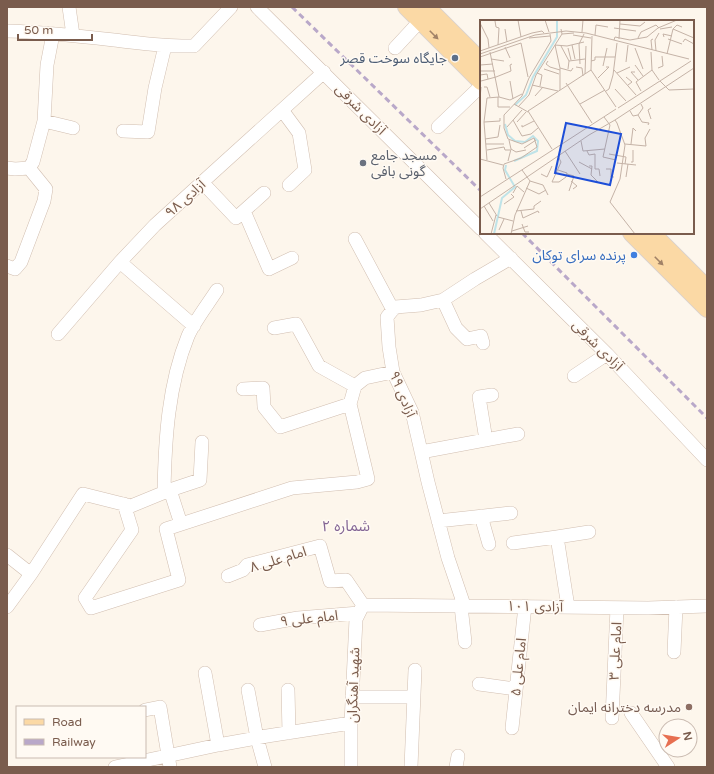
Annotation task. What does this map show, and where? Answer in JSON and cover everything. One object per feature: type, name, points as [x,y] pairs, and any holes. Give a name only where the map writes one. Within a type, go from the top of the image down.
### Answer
[{"type":"main road","points":[[406,7],[423,14],[480,60]]},
{"type":"main road","points":[[423,14],[480,81]]},
{"type":"main road","points":[[632,234],[707,309]]},
{"type":"main road","points":[[653,234],[707,288]]},
{"type":"street","points":[[69,7],[73,35]]},
{"type":"street","points":[[7,31],[73,35],[165,46],[194,46],[231,7]]},
{"type":"street","name":"آزادی شرقی","points":[[257,7],[480,228]]},
{"type":"street","points":[[395,48],[423,14]]},
{"type":"street","points":[[29,168],[33,162],[44,121],[47,65],[53,34]]},
{"type":"street","points":[[123,131],[148,132],[155,88],[165,46]]},
{"type":"street","name":"آزادی ۹۸","points":[[58,334],[120,262],[155,225],[324,72]]},
{"type":"street","points":[[438,127],[480,87]]},
{"type":"street","points":[[282,110],[299,133],[305,170],[288,185]]},
{"type":"street","points":[[44,121],[73,128]]},
{"type":"street","points":[[7,168],[29,168]]},
{"type":"street","points":[[7,266],[15,270],[21,262],[44,201],[46,189],[29,168]]},
{"type":"street","points":[[202,182],[236,218],[264,193]]},
{"type":"street","points":[[244,211],[270,269],[292,258]]},
{"type":"street","name":"آزادی شرقی","points":[[486,234],[607,354],[707,460]]},
{"type":"street","points":[[355,239],[393,310],[395,307],[421,305],[444,300],[475,279],[511,258]]},
{"type":"street","points":[[120,262],[194,326]]},
{"type":"street","points":[[181,524],[167,491],[165,463],[170,410],[176,370],[189,335],[217,290]]},
{"type":"street","points":[[444,300],[456,328],[467,339],[481,336],[483,343]]},
{"type":"street","name":"آزادی ٩٩","points":[[393,310],[387,317],[392,372],[412,412],[438,521],[463,605],[465,642]]},
{"type":"street","points":[[274,328],[296,324],[319,366],[355,386]]},
{"type":"street","points":[[574,376],[607,354]]},
{"type":"street","points":[[124,504],[132,530],[85,598],[91,608],[179,580],[166,529],[292,488],[357,482],[368,479],[350,404],[355,386],[365,378],[392,372]]},
{"type":"street","points":[[243,389],[263,388],[264,407],[280,427],[350,404]]},
{"type":"street","points":[[486,440],[479,397],[492,394]]},
{"type":"street","points":[[421,452],[518,434]]},
{"type":"street","points":[[7,607],[31,574],[83,494],[131,506],[167,491],[200,480],[202,442]]},
{"type":"street","points":[[438,521],[511,513]]},
{"type":"street","points":[[482,516],[489,544]]},
{"type":"street","points":[[513,543],[589,532]]},
{"type":"street","points":[[557,537],[568,607]]},
{"type":"street","name":"امام علی ۸","points":[[228,576],[244,570],[247,565],[320,546],[330,581],[346,580],[361,609]]},
{"type":"street","points":[[7,555],[31,574]]},
{"type":"street","name":"آزادی ۱۰۱","points":[[361,609],[463,605],[618,608],[707,606]]},
{"type":"street","name":"امام علی ۵","points":[[512,728],[525,606]]},
{"type":"street","points":[[674,652],[676,607]]},
{"type":"street","name":"امام علی ۳","points":[[612,718],[618,608]]},
{"type":"street","name":"امام علی ۹","points":[[260,625],[361,609]]},
{"type":"street","name":"شهید آهنگران","points":[[351,767],[351,723],[356,619],[361,609]]},
{"type":"street","points":[[411,767],[415,670]]},
{"type":"street","points":[[205,673],[218,745]]},
{"type":"street","points":[[479,684],[516,689]]},
{"type":"street","points":[[248,690],[257,738],[265,767]]},
{"type":"street","points":[[288,690],[289,732]]},
{"type":"street","points":[[352,697],[414,697]]},
{"type":"street","points":[[146,710],[160,707],[169,761]]},
{"type":"street","points":[[631,713],[668,767]]},
{"type":"street","points":[[115,767],[169,761],[218,745],[289,732],[351,723]]},
{"type":"railway","points":[[292,7],[480,190]]},
{"type":"railway","points":[[523,234],[707,418]]},
{"type":"place","name":"جایگاه سوخت قصر","points":[[455,58]]},
{"type":"place","name":"مسجد جامع گونی بافی","points":[[363,163]]},
{"type":"place","name":"پرنده سرای توکان","points":[[634,255]]},
{"type":"place","name":"مدرسه دخترانه ایمان","points":[[689,707]]},
{"type":"district","name":"شماره ۲","points":[[346,526]]}]
